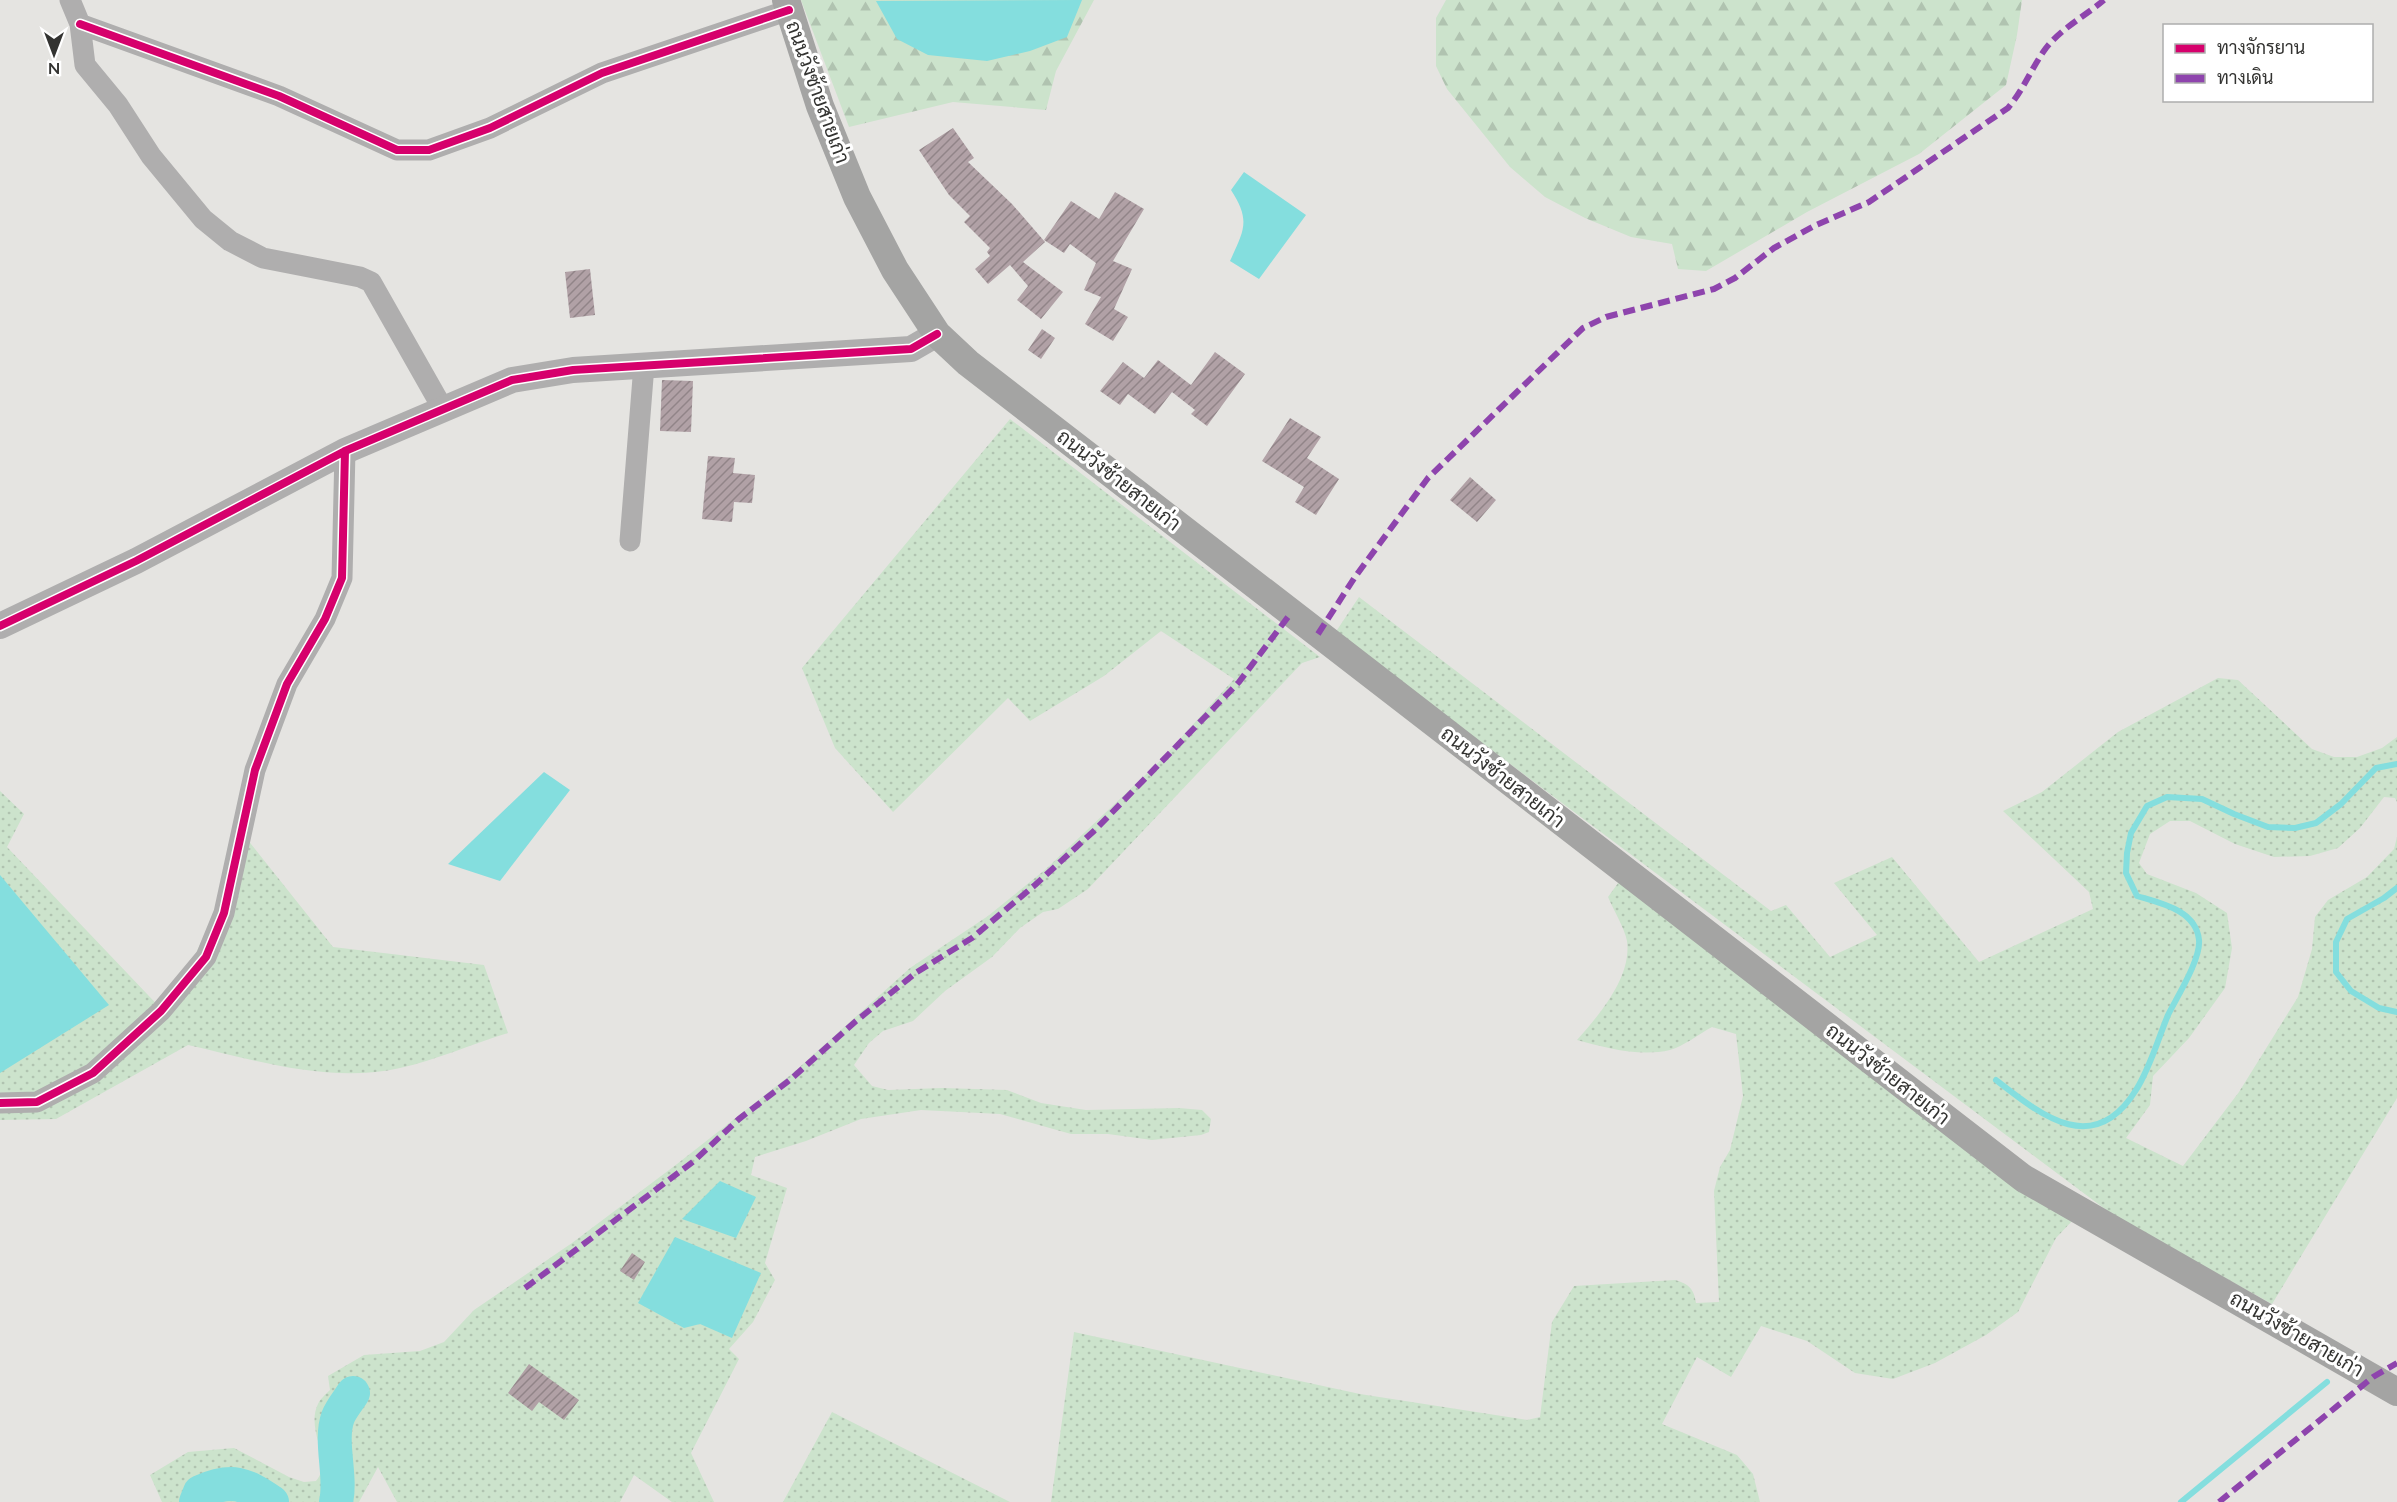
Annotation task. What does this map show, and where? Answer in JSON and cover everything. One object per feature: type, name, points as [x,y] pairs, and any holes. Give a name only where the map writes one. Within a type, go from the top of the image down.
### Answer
[{"type":"main road","name":"ถนนวังซ้ายสายเก่า","points":[[787,5],[820,106],[857,197],[895,270],[937,333],[977,370],[2023,1178],[2397,1392]]},
{"type":"street","points":[[70,0],[80,24],[85,64],[118,105],[151,156],[202,219],[230,241],[263,258],[360,277],[370,282],[443,409]]},
{"type":"street","points":[[80,24],[279,96],[397,150],[429,150],[490,128],[602,73],[787,5]]},
{"type":"street","points":[[0,626],[136,561],[345,451],[512,381],[573,370],[911,349],[937,333]]},
{"type":"street","points":[[630,541],[644,365]]},
{"type":"street","points":[[0,1103],[37,1102],[93,1072],[161,1011],[206,957],[224,913],[255,770],[287,684],[326,620],[342,578],[345,451]]},
{"type":"green space","points":[[801,0],[1094,0],[1056,71],[1046,110],[953,102],[849,127]]},
{"type":"green space","points":[[1446,0],[2022,0],[2006,85],[1919,154],[1807,212],[1706,271],[1678,269],[1672,244],[1631,237],[1585,218],[1545,197],[1510,167],[1447,89],[1436,66],[1436,18]]},
{"type":"green space","points":[[1010,419],[1320,657],[1302,663],[1088,889],[1058,909],[1043,912],[1020,928],[992,957],[945,991],[913,1021],[883,1031],[869,1043],[854,1065],[872,1086],[888,1090],[942,1088],[1007,1090],[1041,1103],[1086,1110],[1179,1108],[1202,1110],[1211,1119],[1209,1132],[1201,1135],[1152,1140],[1108,1134],[1071,1134],[1000,1114],[921,1110],[861,1119],[806,1141],[755,1157],[751,1175],[787,1188],[765,1263],[775,1280],[753,1322],[729,1349],[739,1359],[691,1453],[714,1502],[672,1502],[634,1475],[620,1502],[397,1502],[378,1467],[359,1502],[162,1502],[150,1475],[188,1452],[234,1448],[289,1477],[304,1482],[316,1481],[321,1473],[322,1464],[316,1435],[315,1414],[319,1402],[330,1390],[328,1376],[364,1355],[420,1351],[444,1342],[474,1310],[572,1243],[677,1164],[793,1073],[910,968],[988,916],[1046,869],[1161,760],[1234,679],[1161,631],[1104,676],[1030,721],[1008,698],[893,812],[835,748],[802,668]]},
{"type":"green space","points":[[1359,597],[1771,911],[1786,905],[1830,957],[1877,935],[1834,883],[1892,857],[1979,962],[2093,909],[2089,892],[2003,811],[2042,792],[2118,732],[2218,678],[2238,680],[2312,749],[2334,757],[2357,757],[2382,748],[2397,737],[2397,802],[2395,798],[2384,797],[2360,828],[2338,848],[2310,856],[2274,857],[2235,844],[2190,821],[2170,821],[2150,834],[2139,863],[2147,874],[2196,893],[2227,913],[2232,948],[2225,988],[2189,1038],[2153,1076],[2150,1105],[2126,1138],[2183,1166],[2239,1092],[2298,997],[2312,949],[2315,917],[2328,900],[2367,877],[2394,849],[2397,837],[2397,1098],[2272,1304],[2117,1218],[1335,633]]},
{"type":"green space","points":[[0,791],[24,814],[7,847],[168,1016],[247,839],[333,947],[484,965],[508,1033],[414,1065],[374,1072],[320,1072],[266,1063],[188,1045],[56,1119],[0,1120]]},
{"type":"green space","points":[[1621,879],[2073,1220],[2056,1238],[2018,1312],[1986,1335],[1935,1363],[1893,1379],[1855,1373],[1807,1341],[1761,1326],[1731,1377],[1697,1357],[1662,1424],[1737,1455],[1753,1474],[1760,1502],[1051,1502],[1074,1332],[1360,1394],[1527,1420],[1540,1417],[1552,1322],[1574,1286],[1675,1280],[1690,1288],[1696,1303],[1719,1302],[1714,1191],[1720,1167],[1730,1150],[1743,1096],[1736,1034],[1712,1027],[1670,1050],[1647,1053],[1611,1049],[1577,1040],[1612,995],[1624,968],[1627,955],[1626,936],[1608,897]]},
{"type":"green space","points":[[832,1412],[1010,1502],[783,1502]]},
{"type":"water","points":[[1082,0],[1067,37],[1030,51],[987,61],[928,55],[897,39],[876,1]]},
{"type":"water","points":[[1244,172],[1306,215],[1259,279],[1230,261],[1243,226],[1241,210],[1231,190]]},
{"type":"water","points":[[544,772],[570,790],[500,881],[448,864]]},
{"type":"water","points":[[0,875],[109,1005],[0,1073]]},
{"type":"water","points":[[720,1181],[756,1197],[736,1238],[682,1219]]},
{"type":"water","points":[[675,1237],[761,1273],[732,1338],[700,1324],[684,1328],[638,1303]]},
{"type":"building","points":[[953,128],[974,158],[968,162],[1012,204],[1045,242],[1023,262],[1063,292],[1041,319],[1017,300],[1028,286],[1010,265],[988,284],[975,269],[990,256],[987,252],[990,248],[964,222],[970,216],[949,195],[919,150]]},
{"type":"building","points":[[1115,192],[1144,209],[1113,261],[1132,269],[1114,309],[1128,317],[1113,341],[1085,324],[1101,297],[1084,290],[1096,263],[1070,244],[1064,253],[1044,240],[1071,201],[1099,219]]},
{"type":"building","points":[[590,269],[595,315],[570,318],[565,272]]},
{"type":"building","points":[[1042,329],[1055,338],[1041,359],[1028,350]]},
{"type":"building","points":[[1215,352],[1245,374],[1207,426],[1191,414],[1195,410],[1172,392],[1155,414],[1128,394],[1120,405],[1100,391],[1123,362],[1144,378],[1158,360],[1191,385]]},
{"type":"building","points":[[662,380],[693,381],[691,432],[660,431]]},
{"type":"building","points":[[1290,418],[1321,437],[1307,458],[1339,479],[1316,515],[1295,502],[1304,487],[1262,461]]},
{"type":"building","points":[[708,456],[735,458],[733,473],[755,475],[752,503],[734,502],[732,522],[702,519]]},
{"type":"building","points":[[1470,477],[1496,500],[1477,522],[1450,500]]},
{"type":"building","points":[[632,1253],[645,1262],[634,1280],[620,1271]]},
{"type":"building","points":[[529,1364],[579,1400],[564,1420],[539,1402],[532,1411],[508,1393]]},
{"type":"waterway","points":[[1996,1080],[2049,1117],[2068,1124],[2085,1126],[2103,1122],[2120,1111],[2141,1081],[2199,948],[2199,940],[2191,921],[2176,909],[2137,896],[2126,873],[2131,833],[2147,806],[2167,797],[2202,799],[2268,827],[2295,828],[2316,823],[2341,804],[2376,768],[2397,764]]},
{"type":"waterway","points":[[2397,888],[2347,919],[2336,942],[2336,972],[2351,991],[2379,1008],[2397,1012]]},
{"type":"waterway","points":[[2181,1502],[2327,1382]]},
{"type":"waterway","points":[[336,1502],[338,1481],[336,1426],[339,1414],[353,1393]]},
{"type":"waterway","points":[[196,1502],[200,1492],[229,1484],[253,1490],[272,1502]]},
{"type":"marked path","points":[[1318,634],[1355,577],[1428,478],[1583,328],[1606,317],[1714,289],[1735,278],[1774,248],[1816,225],[1869,202],[2008,108],[2052,41],[2104,0]]},
{"type":"marked path","points":[[525,1288],[694,1161],[739,1119],[791,1079],[856,1021],[917,972],[972,938],[1035,885],[1095,830],[1239,682],[1291,613]]},
{"type":"marked path","points":[[2219,1502],[2373,1377],[2397,1363]]},
{"type":"cycle path","points":[[80,24],[279,96],[397,150],[429,150],[490,128],[602,73],[789,10]]},
{"type":"cycle path","points":[[0,626],[136,561],[345,451],[512,380],[573,370],[911,349],[937,334]]},
{"type":"cycle path","points":[[0,1103],[37,1102],[93,1073],[161,1011],[206,957],[224,913],[255,770],[287,684],[325,619],[342,578],[345,451]]}]
